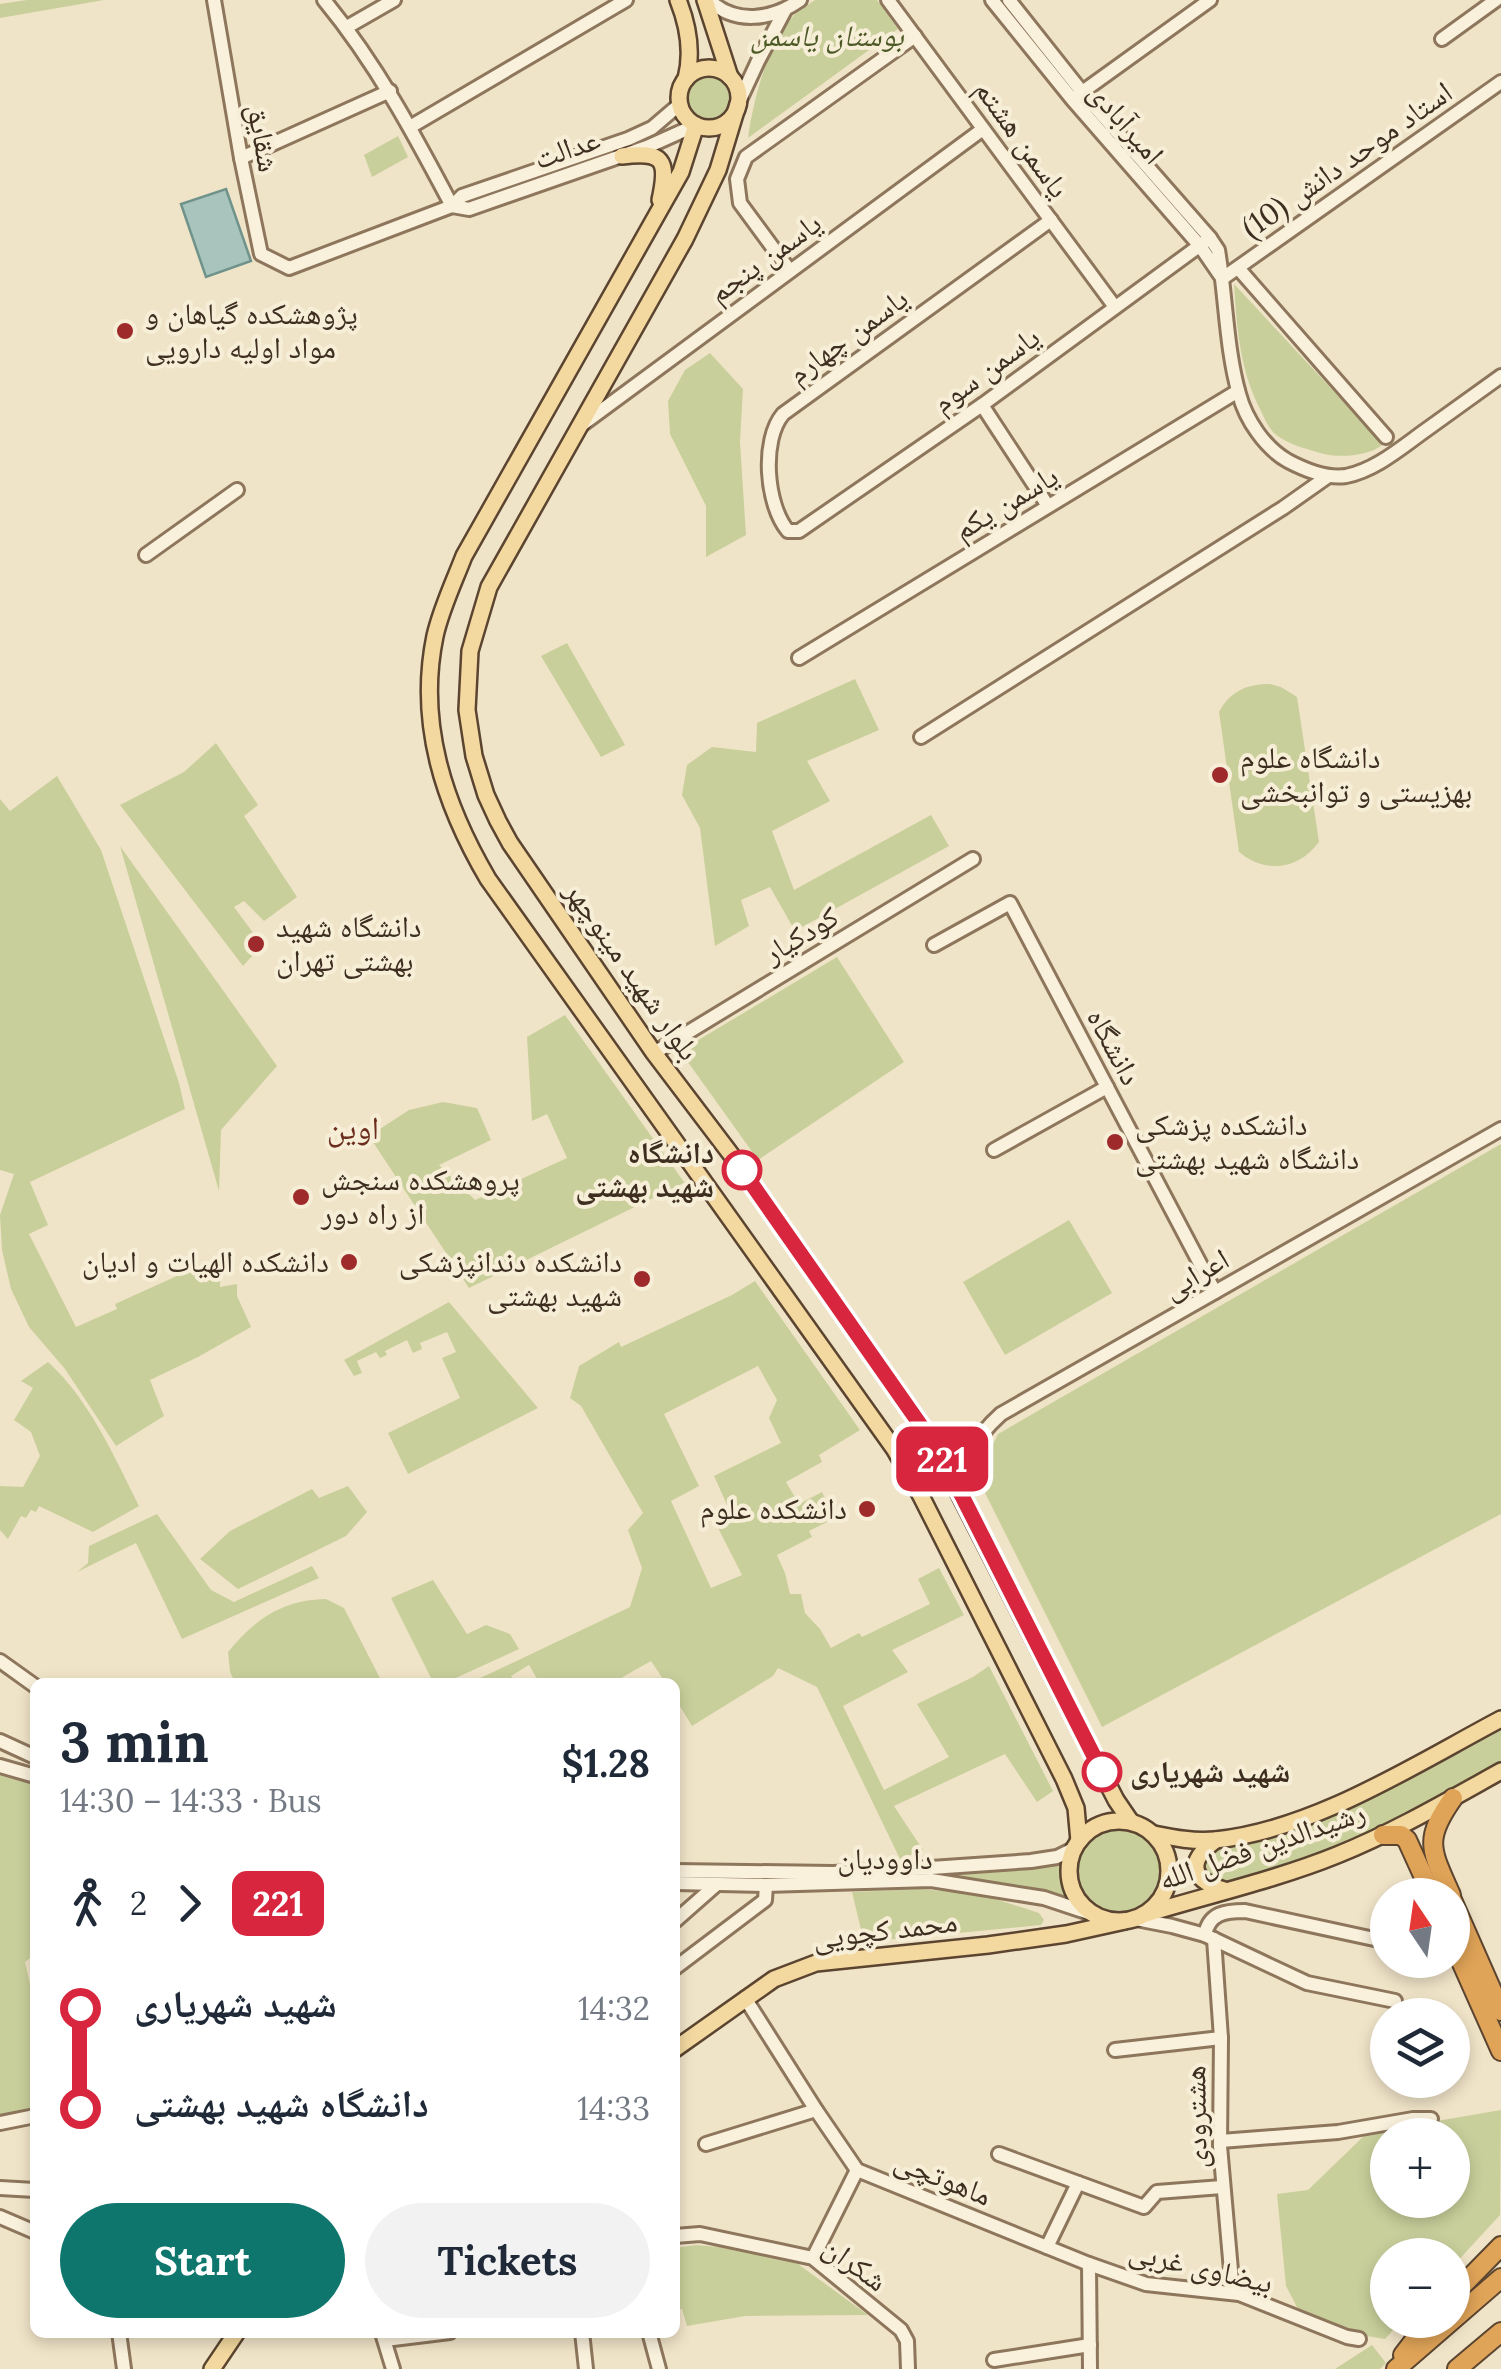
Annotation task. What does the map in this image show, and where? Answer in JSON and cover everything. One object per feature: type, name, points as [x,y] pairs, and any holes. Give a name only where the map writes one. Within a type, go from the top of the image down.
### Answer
[{"type":"highway","points":[[1444,1878],[1434,1856],[1432,1837],[1438,1819],[1453,1798]]},
{"type":"highway","points":[[1383,1835],[1401,1835],[1407,1840],[1424,1878]]},
{"type":"highway","points":[[1470,1939],[1501,2010]]},
{"type":"highway","points":[[1468,1978],[1501,2051]]},
{"type":"highway","points":[[1470,2278],[1501,2246]]},
{"type":"highway","points":[[1396,2369],[1501,2278]]},
{"type":"highway","points":[[1458,2369],[1501,2332]]},
{"type":"highway","points":[[1396,2369],[1415,2338]]},
{"type":"main road","points":[[678,0],[689,41],[690,63],[680,104],[688,120],[704,128],[722,125],[738,104],[738,89],[730,77],[707,0]]},
{"type":"main road","points":[[686,80],[707,68],[730,77]]},
{"type":"main road","name":"بلوار شهید مینوچهر","points":[[738,104],[724,155],[685,240],[488,588],[470,650],[469,736],[486,795],[510,843],[654,1053],[742,1169],[921,1424],[1131,1822]]},
{"type":"main road","points":[[696,125],[680,172],[464,556],[436,634],[430,690],[434,748],[457,822],[488,879],[895,1450],[921,1496],[1076,1808],[1077,1844],[1069,1877],[1081,1904],[1092,1914],[1113,1921],[1136,1918],[1158,1904],[1170,1876],[1169,1861],[1154,1834],[1131,1822],[1117,1821],[1102,1824],[1077,1844]]},
{"type":"main road","points":[[622,156],[647,153],[661,162],[659,210]]},
{"type":"main road","points":[[680,172],[700,173],[712,184]]},
{"type":"main road","name":"رشیدالدین فضل الله","points":[[1154,1834],[1189,1841],[1216,1840],[1272,1828],[1332,1807],[1501,1719]]},
{"type":"main road","name":"رشیدالدین فضل الله","points":[[1136,1918],[1308,1866],[1383,1835],[1501,1772]]},
{"type":"main road","points":[[1216,1840],[1202,1851],[1196,1870],[1218,1892]]},
{"type":"main road","name":"محمد کچویی","points":[[680,2045],[774,1979],[816,1963],[988,1945],[1066,1934],[1136,1918]]},
{"type":"main road","points":[[212,2369],[233,2338]]},
{"type":"street","name":"شقایق","points":[[214,0],[260,254],[289,268]]},
{"type":"street","points":[[324,0],[390,91],[452,206]]},
{"type":"street","points":[[347,28],[394,0]]},
{"type":"street","points":[[410,127],[626,0]]},
{"type":"street","points":[[707,0],[730,14],[744,17],[785,10],[800,0]]},
{"type":"street","name":"یاسمن هشتم","points":[[888,0],[1115,307]]},
{"type":"street","name":"امیرآبادی","points":[[992,0],[1205,242],[1223,278],[1238,391],[1251,422],[1278,455],[1327,476]]},
{"type":"street","name":"امیرآبادی","points":[[1009,0],[1077,96]]},
{"type":"street","points":[[1077,96],[1210,0]]},
{"type":"street","points":[[1442,39],[1496,0]]},
{"type":"street","points":[[738,104],[785,10]]},
{"type":"street","points":[[790,271],[740,204],[737,179],[746,157],[915,36]]},
{"type":"street","name":"استاد موحد دانش (10)","points":[[1223,278],[1501,82]]},
{"type":"street","points":[[240,158],[390,91]]},
{"type":"street","name":"عدالت","points":[[289,268],[452,206],[462,196],[628,139],[660,123],[680,104]]},
{"type":"street","name":"عدالت","points":[[452,206],[469,209],[622,156],[696,125]]},
{"type":"street","name":"یاسمن پنجم","points":[[577,429],[984,129]]},
{"type":"street","name":"یاسمن چهارم","points":[[799,530],[788,531],[782,523],[768,471],[771,434],[783,414],[1051,220]]},
{"type":"street","name":"یاسمن سوم","points":[[799,530],[982,406],[1205,242]]},
{"type":"street","points":[[1238,268],[1386,438]]},
{"type":"street","points":[[921,736],[1284,508],[1327,476],[1359,472],[1390,455],[1501,376]]},
{"type":"street","name":"یاسمن یکم","points":[[800,658],[1238,391]]},
{"type":"street","points":[[982,406],[1048,506]]},
{"type":"street","points":[[146,555],[238,490]]},
{"type":"street","name":"کودکیار","points":[[654,1053],[973,859]]},
{"type":"street","name":"دانشگاه","points":[[934,945],[1010,903],[1214,1292]]},
{"type":"street","points":[[994,1150],[1107,1087]]},
{"type":"street","name":"اعرابی","points":[[963,1498],[964,1469],[973,1447],[1002,1414],[1501,1129]]},
{"type":"street","points":[[0,1661],[30,1682]]},
{"type":"street","points":[[0,1741],[30,1756]]},
{"type":"street","points":[[0,1766],[30,1775]]},
{"type":"street","name":"داوودیان","points":[[680,1883],[766,1885],[931,1874],[1057,1857],[1077,1844]]},
{"type":"street","name":"داوودیان","points":[[680,1871],[931,1874],[1044,1898],[1092,1914]]},
{"type":"street","points":[[680,1916],[717,1884]]},
{"type":"street","points":[[680,1964],[765,1900],[766,1885]]},
{"type":"street","points":[[1218,1892],[1191,1908],[1188,1925],[1307,1984],[1385,1998]]},
{"type":"street","points":[[1204,1935],[1213,1917],[1246,1911],[1370,1938]]},
{"type":"street","points":[[1136,1918],[1204,1935]]},
{"type":"street","name":"هشترودی","points":[[1204,1935],[1221,2038],[1222,2186],[1233,2294]]},
{"type":"street","name":"ماهوتچی","points":[[745,1998],[857,2170],[1089,2264]]},
{"type":"street","points":[[1115,2050],[1221,2038]]},
{"type":"street","points":[[706,2144],[816,2110]]},
{"type":"street","points":[[0,2124],[30,2117]]},
{"type":"street","points":[[1221,2141],[1370,2126]]},
{"type":"street","points":[[1000,2154],[1144,2207],[1156,2192],[1222,2186]]},
{"type":"street","points":[[813,2258],[857,2170]]},
{"type":"street","points":[[1047,2248],[1078,2182]]},
{"type":"street","points":[[0,2188],[30,2190]]},
{"type":"street","points":[[2,2220],[30,2230]]},
{"type":"street","name":"شکران","points":[[680,2236],[700,2234],[813,2258],[901,2330],[907,2341],[908,2369]]},
{"type":"street","points":[[1089,2264],[1090,2369]]},
{"type":"street","name":"بیضاوی غربی","points":[[1089,2264],[1152,2285],[1248,2297],[1359,2339]]},
{"type":"street","points":[[120,2338],[124,2369]]},
{"type":"street","points":[[384,2338],[392,2369]]},
{"type":"street","points":[[583,2338],[586,2369]]},
{"type":"street","points":[[650,2338],[659,2369]]},
{"type":"street","points":[[994,2360],[1090,2345]]},
{"type":"green space","points":[[104,0],[0,18],[0,4]]},
{"type":"green space","name":"بوستان یاسمن","points":[[815,0],[877,0],[898,29],[748,138],[758,90],[777,40],[795,14]]},
{"type":"green space","points":[[710,75],[725,82],[732,97],[725,112],[710,119],[695,112],[688,97],[695,82]]},
{"type":"green space","points":[[398,136],[408,157],[372,177],[364,155]]},
{"type":"green space","points":[[1234,284],[1383,444],[1363,453],[1331,455],[1285,441],[1274,433],[1255,398],[1244,366]]},
{"type":"green space","points":[[710,353],[743,389],[740,442],[746,535],[706,557],[706,506],[670,434],[668,401],[685,370]]},
{"type":"green space","points":[[567,643],[625,745],[601,757],[541,656]]},
{"type":"green space","points":[[855,679],[879,730],[807,761],[830,801],[772,831],[794,890],[931,815],[949,846],[795,931],[770,887],[741,900],[749,926],[715,946],[700,828],[682,795],[687,765],[712,747],[756,752],[757,723]]},
{"type":"green space","points":[[1270,684],[1297,697],[1319,842],[1301,858],[1281,866],[1260,864],[1239,852],[1219,712],[1240,690]]},
{"type":"green space","points":[[216,743],[258,805],[244,816],[297,897],[264,921],[244,901],[234,907],[262,945],[243,966],[120,805],[184,772]]},
{"type":"green space","points":[[57,776],[101,850],[185,1109],[30,1182],[48,1225],[29,1234],[76,1327],[117,1309],[115,1304],[199,1266],[221,1262],[220,1287],[237,1284],[237,1296],[251,1327],[150,1380],[164,1416],[116,1446],[65,1369],[29,1327],[11,1289],[2,1250],[0,1215],[14,1174],[0,1170],[0,799],[10,811]]},
{"type":"green space","points":[[120,846],[277,1066],[221,1130],[219,1191]]},
{"type":"green space","points":[[837,957],[904,1062],[758,1160],[680,1051]]},
{"type":"green space","points":[[565,1015],[684,1182],[698,1176],[469,1288],[369,1136],[409,1110],[443,1102],[477,1108],[491,1140],[439,1165],[475,1200],[567,1158],[547,1114],[532,1121],[527,1037]]},
{"type":"green space","points":[[1501,1144],[1501,1514],[1102,1727],[977,1477],[998,1434]]},
{"type":"green space","points":[[1069,1220],[1112,1293],[1005,1355],[963,1282]]},
{"type":"green space","points":[[755,1281],[860,1430],[819,1455],[822,1462],[786,1482],[799,1504],[822,1492],[835,1518],[809,1531],[812,1537],[777,1555],[790,1594],[801,1594],[805,1613],[831,1648],[930,1604],[918,1579],[939,1568],[964,1615],[892,1650],[908,1672],[843,1706],[884,1790],[949,1757],[917,1704],[989,1666],[1053,1791],[1037,1802],[1005,1754],[894,1806],[923,1850],[900,1859],[817,1687],[778,1668],[773,1676],[692,1726],[680,1706],[680,1678],[662,1678],[651,1661],[621,1678],[537,1678],[529,1665],[512,1678],[480,1678],[630,1607],[642,1568],[628,1530],[643,1513],[581,1406],[570,1398],[579,1366],[619,1342],[621,1347]],"holes":[[[758,1366],[777,1400],[769,1418],[781,1443],[714,1476],[732,1516],[716,1524],[742,1575],[711,1588],[671,1501],[699,1486],[664,1414]]]},
{"type":"green space","points":[[449,1302],[538,1408],[408,1474],[388,1433],[460,1398],[442,1358],[456,1352],[447,1332],[420,1343],[422,1349],[413,1353],[407,1340],[385,1351],[387,1355],[380,1358],[376,1352],[357,1361],[362,1373],[354,1376],[344,1360]]},
{"type":"green space","points":[[48,1362],[88,1411],[139,1506],[93,1532],[39,1506],[26,1518],[21,1516],[8,1539],[0,1530],[0,1486],[23,1487],[40,1456],[31,1432],[14,1420],[33,1388],[21,1381]]},
{"type":"green space","points":[[348,1486],[367,1512],[346,1536],[238,1589],[200,1559],[230,1531],[312,1489],[319,1498]]},
{"type":"green space","points":[[157,1514],[211,1590],[234,1602],[312,1566],[319,1578],[182,1639],[136,1543],[77,1572],[88,1563],[89,1546]]},
{"type":"green space","points":[[433,1580],[467,1634],[486,1625],[510,1634],[519,1649],[456,1678],[431,1678],[391,1598]]},
{"type":"green space","points":[[326,1599],[344,1608],[380,1678],[233,1678],[228,1652],[249,1630],[283,1608]]},
{"type":"green space","points":[[1501,1724],[1501,1766],[1422,1809],[1314,1859],[1227,1884],[1205,1875],[1201,1867],[1203,1856],[1218,1845],[1266,1834]]},
{"type":"green space","points":[[0,1771],[30,1779],[30,1958],[25,1962],[30,1984],[30,2114],[0,2119]]},
{"type":"green space","points":[[1120,1829],[1136,1832],[1150,1841],[1159,1855],[1159,1887],[1150,1901],[1136,1910],[1120,1913],[1104,1910],[1090,1901],[1081,1887],[1078,1871],[1081,1855],[1090,1841],[1104,1832]]},
{"type":"green space","points":[[1064,1861],[1063,1883],[1073,1902],[948,1875],[977,1870]]},
{"type":"green space","points":[[921,1889],[983,1895],[1039,1913],[1044,1920],[1041,1925],[864,1942],[852,1892]]},
{"type":"green space","points":[[1501,2110],[1500,2215],[1470,2248],[1470,2238],[1370,2238],[1370,2337],[1301,2315],[1286,2286],[1277,2194],[1308,2190],[1370,2132],[1370,2218],[1470,2218],[1470,2118],[1454,2118]]},
{"type":"green space","points":[[680,2247],[732,2248],[798,2264],[868,2315],[745,2316],[687,2326],[680,2309]]},
{"type":"green space","points":[[1372,2345],[1386,2363],[1380,2369],[1335,2369]]},
{"type":"water","points":[[226,189],[251,261],[206,277],[181,204]]},
{"type":"bus line","name":"221","points":[[742,1170],[931,1440],[1102,1772]]},
{"type":"place","name":"پژوهشکده گیاهان و مواد اولیه دارویی","points":[[125,331]]},
{"type":"place","name":"دانشگاه علوم بهزیستی و توانبخشی","points":[[1220,775]]},
{"type":"place","name":"دانشگاه شهید بهشتی تهران","points":[[256,944]]},
{"type":"place","name":"دانشکده پزشکی دانشگاه شهید بهشتی","points":[[1115,1142]]},
{"type":"place","name":"دانشگاه شهید بهشتی","points":[[742,1170]]},
{"type":"place","name":"پروهشکده سنجش از راه دور","points":[[301,1197]]},
{"type":"place","name":"دانشکده الهیات و ادیان","points":[[349,1262]]},
{"type":"place","name":"دانشکده دندانپزشکی شهید بهشتی","points":[[642,1279]]},
{"type":"place","name":"دانشکده علوم","points":[[867,1509]]},
{"type":"place","name":"شهید شهریاری","points":[[1102,1772]]},
{"type":"district","name":"اوین","points":[[353,1128]]}]
